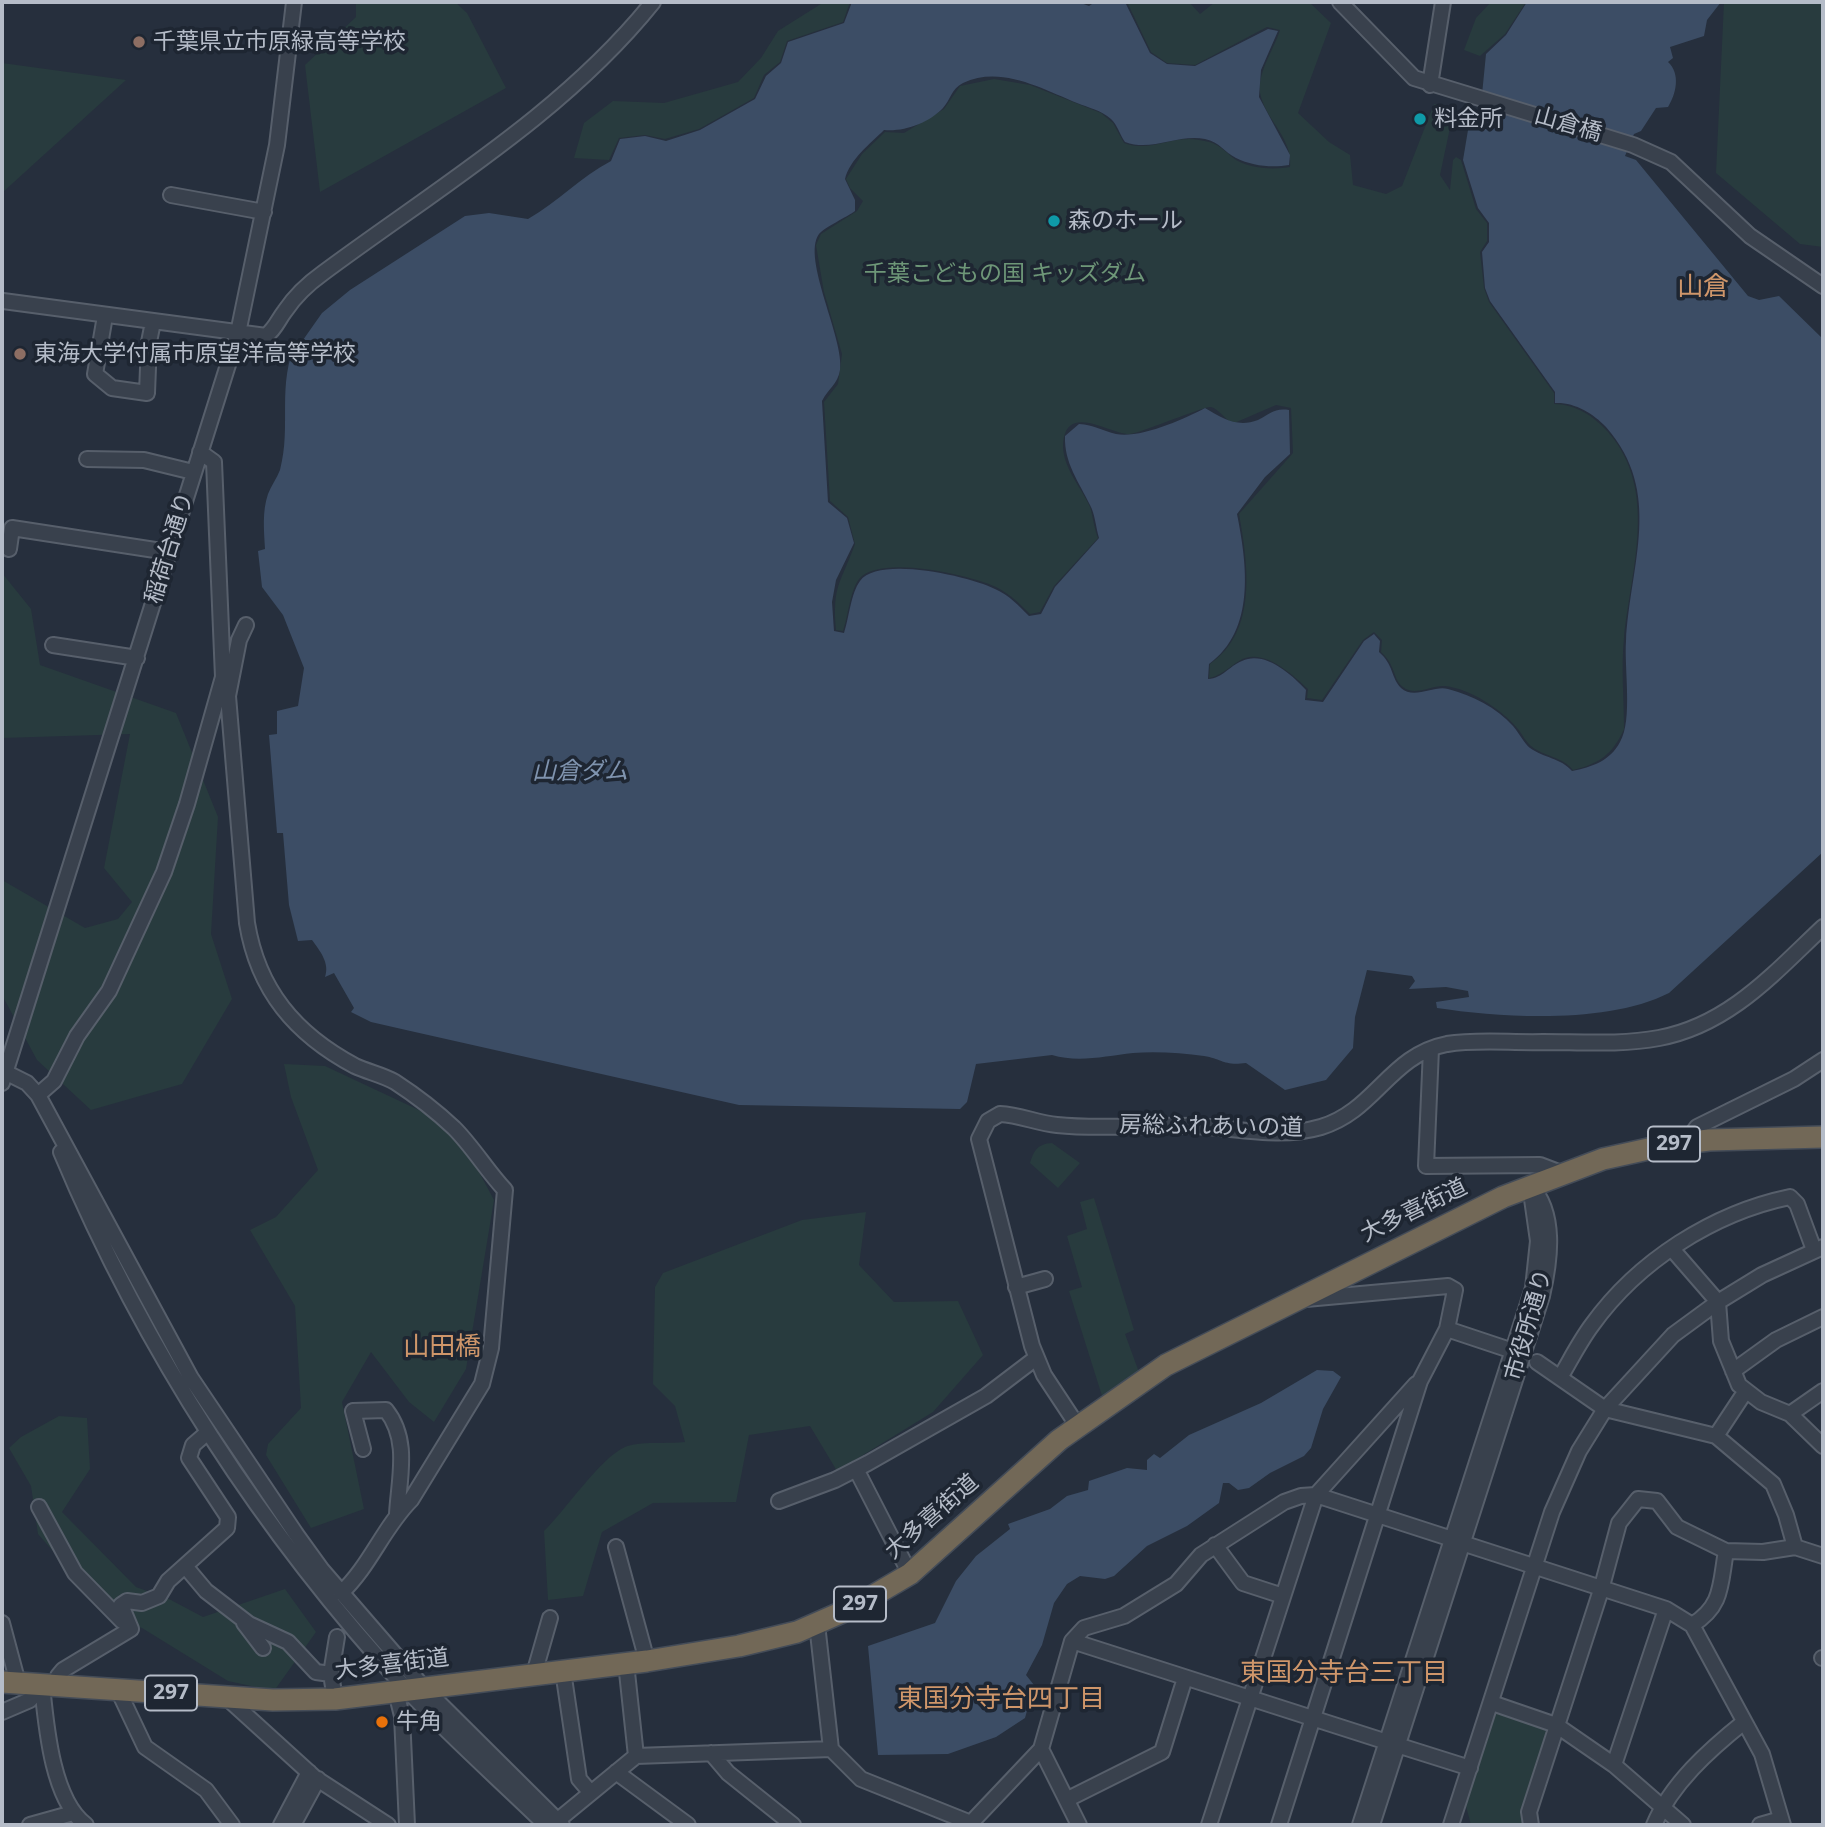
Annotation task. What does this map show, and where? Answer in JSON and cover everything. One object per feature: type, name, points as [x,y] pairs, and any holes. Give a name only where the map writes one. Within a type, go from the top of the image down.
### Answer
[{"type":"highway","name":"大多喜街道","points":[[10,1683],[226,1698],[335,1699],[636,1662],[749,1644],[817,1624],[854,1607],[910,1574],[1077,1425],[1166,1365],[1530,1185],[1560,1172],[1615,1156],[1686,1142],[1823,1137]]},
{"type":"street","name":"稲荷台通り","points":[[4,1078],[237,333],[277,145],[294,2]]},
{"type":"street","points":[[3,301],[266,336],[275,329],[299,294],[321,274],[387,228],[582,78],[653,2]]},
{"type":"street","name":"山倉橋","points":[[1340,2],[1414,78],[1633,145],[1677,166],[1750,236],[1823,286]]},
{"type":"street","points":[[1430,85],[1443,2]]},
{"type":"street","points":[[171,195],[264,212]]},
{"type":"street","points":[[105,316],[95,374],[112,388],[147,393],[149,342],[153,322]]},
{"type":"street","points":[[38,1095],[54,1082],[77,1036],[109,990],[164,872],[187,804],[223,677],[214,462],[200,452]]},
{"type":"street","points":[[87,459],[144,460],[193,472]]},
{"type":"street","points":[[9,549],[12,528],[169,552]]},
{"type":"street","points":[[246,625],[240,640],[229,696],[247,923],[252,955],[263,981],[286,1011],[333,1053],[357,1067],[394,1081],[454,1129],[505,1190],[491,1348],[482,1384],[411,1500],[397,1514],[363,1570],[341,1593]]},
{"type":"street","points":[[53,645],[137,658]]},
{"type":"street","name":"房総ふれあいの道","points":[[1077,1425],[1036,1358],[979,1139],[988,1121],[1000,1114],[1057,1125],[1194,1126],[1299,1132],[1323,1126],[1356,1111],[1400,1065],[1431,1049],[1449,1044],[1638,1041],[1684,1032],[1707,1023],[1751,995],[1823,927]]},
{"type":"street","points":[[1431,1049],[1426,1166],[1540,1165],[1560,1172]]},
{"type":"street","points":[[1686,1142],[1698,1127],[1794,1079],[1823,1060]]},
{"type":"street","points":[[4,1078],[27,1083],[38,1095],[100,1244],[174,1364],[410,1690]]},
{"type":"street","name":"市役所通り","points":[[1457,1541],[1533,1288],[1538,1259],[1530,1185]]},
{"type":"street","name":"市役所通り","points":[[1360,1825],[1392,1744],[1546,1276],[1548,1241],[1544,1208],[1540,1196],[1530,1185]]},
{"type":"street","points":[[1451,1825],[1557,1500],[1579,1451],[1605,1409],[1673,1335],[1718,1302],[1762,1275],[1819,1249],[1797,1204],[1790,1197],[1727,1215],[1672,1249],[1633,1279],[1592,1325],[1561,1376]]},
{"type":"street","points":[[1672,1249],[1718,1302],[1721,1341],[1745,1392],[1790,1414],[1823,1446]]},
{"type":"street","points":[[1016,1287],[1045,1279]]},
{"type":"street","points":[[1279,1825],[1420,1381],[1447,1329],[1455,1290],[1452,1287],[1293,1300]]},
{"type":"street","points":[[1733,1371],[1776,1340],[1823,1317]]},
{"type":"street","points":[[1447,1329],[1513,1351]]},
{"type":"street","points":[[779,1501],[856,1469],[986,1396],[1036,1358]]},
{"type":"street","points":[[1537,1362],[1561,1376],[1605,1409],[1716,1436],[1773,1483],[1786,1514],[1795,1547]]},
{"type":"street","points":[[174,1364],[208,1432],[314,1577],[410,1690],[554,1824],[636,1755],[831,1749]]},
{"type":"street","points":[[1209,1825],[1316,1495],[1420,1381]]},
{"type":"street","points":[[1790,1414],[1823,1391]]},
{"type":"street","points":[[1716,1436],[1745,1392]]},
{"type":"street","points":[[363,1449],[353,1411],[386,1410],[397,1424],[401,1439],[397,1514]]},
{"type":"street","points":[[131,1629],[121,1605],[127,1601],[142,1603],[159,1596],[168,1581],[223,1533],[229,1522],[189,1458],[193,1445],[208,1432]]},
{"type":"street","points":[[856,1469],[910,1574]]},
{"type":"street","points":[[817,1624],[831,1749],[861,1779],[970,1824],[1041,1749],[1072,1641],[1084,1628],[1124,1616],[1176,1584],[1201,1555],[1284,1502],[1301,1496],[1316,1495],[1666,1609],[1692,1625],[1762,1754],[1782,1822],[1760,1825]]},
{"type":"street","points":[[1531,1825],[1529,1812],[1601,1590],[1619,1523],[1638,1499],[1657,1501],[1677,1527],[1726,1551],[1763,1552],[1795,1547],[1823,1556]]},
{"type":"street","points":[[39,1507],[75,1573],[131,1629]]},
{"type":"street","points":[[1215,1545],[1243,1583],[1283,1596]]},
{"type":"street","points":[[616,1547],[636,1662],[636,1755]]},
{"type":"street","points":[[1692,1625],[1710,1614],[1715,1603],[1726,1551]]},
{"type":"street","points":[[185,1566],[206,1591],[243,1619],[288,1642],[316,1672],[331,1674]]},
{"type":"street","points":[[1615,1765],[1666,1609]]},
{"type":"street","points":[[534,1675],[550,1618]]},
{"type":"street","points":[[243,1619],[246,1628],[263,1648]]},
{"type":"street","points":[[2,1623],[10,1683]]},
{"type":"street","points":[[2,1712],[30,1700],[63,1670],[131,1629]]},
{"type":"street","points":[[335,1699],[331,1674],[337,1637]]},
{"type":"street","points":[[1072,1641],[1470,1768]]},
{"type":"street","points":[[563,1671],[579,1779],[591,1793]]},
{"type":"street","points":[[1068,1799],[1161,1752],[1185,1678]]},
{"type":"street","points":[[49,1685],[59,1782],[73,1813],[86,1825]]},
{"type":"street","points":[[118,1690],[145,1746],[206,1790],[232,1825]]},
{"type":"street","points":[[407,1825],[402,1716],[410,1690]]},
{"type":"street","points":[[226,1698],[313,1775],[388,1825]]},
{"type":"street","points":[[1492,1703],[1556,1724],[1615,1765],[1660,1809],[1683,1825]]},
{"type":"street","points":[[1654,1825],[1660,1809],[1701,1759],[1744,1723]]},
{"type":"street","name":"市役所通り","points":[[1372,1825],[1392,1744]]},
{"type":"street","points":[[1041,1749],[1079,1825]]},
{"type":"street","points":[[711,1753],[727,1773],[793,1825]]},
{"type":"street","points":[[616,1772],[688,1825]]},
{"type":"street","points":[[281,1825],[313,1775]]},
{"type":"street","points":[[293,1825],[313,1775]]},
{"type":"street","points":[[30,1825],[73,1813]]},
{"type":"green space","points":[[356,2],[455,2],[467,13],[506,88],[320,192],[305,65],[356,17]]},
{"type":"green space","points":[[824,2],[850,2],[843,22],[787,41],[780,62],[764,75],[754,98],[699,129],[665,139],[645,135],[619,138],[609,160],[574,158],[584,123],[613,101],[664,103],[738,82],[761,58],[778,31]]},
{"type":"green space","name":"千葉こどもの国 キッズダム","points":[[1127,2],[1189,2],[1200,14],[1215,2],[1309,2],[1331,23],[1298,113],[1329,142],[1350,155],[1353,185],[1386,194],[1402,186],[1434,104],[1454,109],[1440,175],[1450,190],[1453,160],[1456,157],[1461,160],[1476,209],[1487,223],[1487,241],[1480,252],[1484,288],[1489,302],[1554,393],[1554,404],[1577,409],[1603,426],[1624,455],[1633,479],[1638,531],[1623,649],[1624,729],[1615,745],[1598,761],[1573,770],[1564,762],[1531,746],[1503,714],[1465,691],[1445,686],[1408,690],[1397,680],[1381,652],[1382,640],[1374,632],[1363,640],[1322,700],[1307,698],[1308,689],[1294,676],[1267,659],[1257,657],[1248,657],[1209,678],[1210,664],[1225,650],[1236,634],[1243,615],[1246,575],[1239,514],[1293,453],[1291,408],[1276,405],[1232,424],[1211,407],[1130,434],[1083,422],[1068,428],[1064,437],[1064,456],[1090,507],[1098,538],[1054,586],[1040,612],[1030,614],[1001,590],[967,577],[926,569],[886,568],[870,572],[859,579],[851,597],[843,631],[836,630],[837,593],[855,544],[848,517],[830,501],[824,402],[838,384],[842,354],[824,292],[816,245],[821,234],[857,211],[863,201],[850,188],[846,179],[862,154],[885,132],[904,133],[944,109],[960,86],[994,79],[1030,85],[1101,113],[1113,123],[1124,143],[1134,146],[1199,140],[1217,146],[1245,164],[1268,168],[1290,167],[1288,148],[1264,106],[1260,89],[1263,71],[1280,30],[1267,27],[1195,65],[1167,63],[1151,52]]},
{"type":"green space","points":[[1491,2],[1526,2],[1505,34],[1480,56],[1464,50],[1476,18]]},
{"type":"green space","points":[[1724,2],[1823,2],[1823,247],[1800,244],[1716,173]]},
{"type":"green space","points":[[2,63],[126,80],[2,193]]},
{"type":"green space","points":[[2,573],[31,609],[40,665],[176,713],[218,817],[211,934],[232,999],[182,1084],[91,1110],[37,1060],[2,995],[2,880],[85,928],[118,919],[132,902],[104,868],[130,734],[2,738]]},
{"type":"green space","points":[[284,1064],[325,1066],[455,1127],[494,1200],[466,1369],[434,1422],[409,1402],[371,1352],[342,1402],[364,1509],[311,1528],[266,1455],[268,1444],[301,1408],[295,1306],[250,1230],[276,1217],[318,1170],[291,1097]]},
{"type":"green space","points":[[1052,1143],[1080,1163],[1058,1188],[1030,1163],[1037,1148]]},
{"type":"green space","points":[[1094,1198],[1134,1330],[1125,1334],[1140,1375],[1103,1399],[1069,1291],[1082,1287],[1067,1236],[1087,1229],[1080,1202]]},
{"type":"green space","points":[[866,1212],[859,1265],[894,1302],[958,1301],[983,1355],[933,1412],[837,1471],[810,1426],[749,1435],[736,1502],[653,1503],[602,1532],[583,1596],[548,1600],[544,1531],[583,1486],[605,1462],[625,1447],[685,1442],[675,1406],[653,1384],[655,1287],[663,1273],[802,1220]]},
{"type":"green space","points":[[59,1416],[87,1418],[90,1469],[62,1512],[136,1587],[169,1599],[203,1617],[285,1589],[316,1632],[274,1691],[228,1681],[142,1628],[110,1616],[38,1534],[31,1486],[9,1448],[21,1437]]},
{"type":"green space","points":[[1497,1708],[1550,1727],[1526,1825],[1471,1825],[1466,1806],[1462,1805],[1492,1711]]},
{"type":"water","name":"山倉ダム","points":[[852,2],[1078,2],[1089,6],[1095,2],[1125,2],[1150,53],[1167,64],[1195,66],[1268,29],[1278,31],[1261,70],[1259,97],[1290,155],[1289,165],[1269,166],[1242,161],[1205,139],[1135,145],[1125,142],[1113,121],[1099,111],[1021,81],[992,77],[977,78],[959,85],[943,108],[931,118],[908,128],[884,130],[861,152],[845,179],[855,200],[855,211],[822,231],[815,246],[819,280],[840,357],[839,375],[822,401],[828,502],[847,518],[854,543],[836,580],[832,602],[834,631],[844,633],[852,599],[860,581],[870,573],[886,570],[926,571],[966,579],[1000,591],[1029,616],[1041,614],[1055,587],[1099,538],[1092,509],[1073,472],[1065,446],[1065,436],[1079,424],[1126,435],[1162,427],[1205,408],[1224,418],[1243,423],[1258,420],[1276,411],[1289,410],[1290,454],[1265,477],[1237,514],[1245,574],[1241,615],[1235,633],[1224,650],[1209,664],[1208,679],[1242,661],[1260,659],[1269,661],[1293,678],[1306,690],[1305,700],[1323,702],[1364,641],[1374,634],[1380,641],[1379,652],[1401,688],[1418,693],[1442,688],[1475,699],[1506,719],[1530,748],[1563,763],[1572,771],[1606,758],[1616,749],[1624,732],[1627,707],[1626,641],[1637,557],[1639,503],[1634,477],[1624,452],[1606,427],[1583,409],[1555,403],[1555,392],[1490,301],[1485,288],[1482,252],[1489,242],[1489,223],[1478,208],[1463,160],[1468,130],[1479,125],[1486,54],[1506,35],[1527,2],[1721,2],[1707,20],[1704,36],[1670,47],[1673,58],[1668,62],[1676,78],[1673,96],[1668,107],[1656,108],[1641,131],[1634,134],[1625,156],[1636,160],[1748,296],[1759,300],[1779,296],[1823,339],[1823,852],[1669,993],[1644,1003],[1616,1010],[1555,1016],[1493,1014],[1437,1008],[1436,1002],[1469,997],[1468,991],[1446,987],[1409,989],[1415,981],[1412,976],[1367,970],[1355,1017],[1353,1048],[1326,1080],[1285,1090],[1246,1063],[1228,1063],[1187,1054],[1142,1052],[1082,1059],[1052,1055],[976,1064],[967,1102],[960,1109],[739,1105],[371,1022],[351,1012],[354,1008],[334,973],[325,977],[325,962],[312,940],[298,941],[289,905],[283,833],[277,833],[269,735],[277,734],[277,711],[298,706],[304,668],[283,615],[262,587],[258,551],[265,549],[266,501],[280,470],[285,437],[287,373],[297,340],[303,340],[322,313],[350,290],[465,216],[489,213],[528,219],[611,161],[620,139],[645,136],[666,141],[700,130],[755,99],[766,76],[781,63],[788,42],[844,23]]},
{"type":"water","points":[[1317,1370],[1333,1371],[1341,1377],[1323,1409],[1311,1448],[1304,1456],[1270,1473],[1249,1488],[1238,1490],[1229,1483],[1223,1483],[1219,1503],[1187,1526],[1147,1546],[1114,1576],[1105,1579],[1080,1576],[1067,1584],[1054,1603],[1042,1645],[1026,1675],[1034,1685],[1025,1718],[996,1737],[948,1754],[878,1755],[868,1646],[935,1623],[956,1581],[976,1556],[1010,1529],[1008,1524],[1050,1509],[1067,1496],[1088,1490],[1089,1481],[1127,1468],[1147,1470],[1147,1460],[1154,1454],[1160,1458],[1189,1435],[1261,1403]]},
{"type":"place","name":"千葉県立市原緑高等学校","points":[[139,42]]},
{"type":"place","name":"料金所","points":[[1420,119]]},
{"type":"place","name":"森のホール","points":[[1054,221]]},
{"type":"place","name":"東海大学付属市原望洋高等学校","points":[[20,354]]},
{"type":"place","name":"牛角","points":[[382,1722]]},
{"type":"district","name":"山倉","points":[[1703,288]]},
{"type":"district","name":"山田橋","points":[[442,1348]]},
{"type":"district","name":"東国分寺台三丁目","points":[[1344,1674]]},
{"type":"district","name":"東国分寺台四丁目","points":[[1001,1700]]}]
